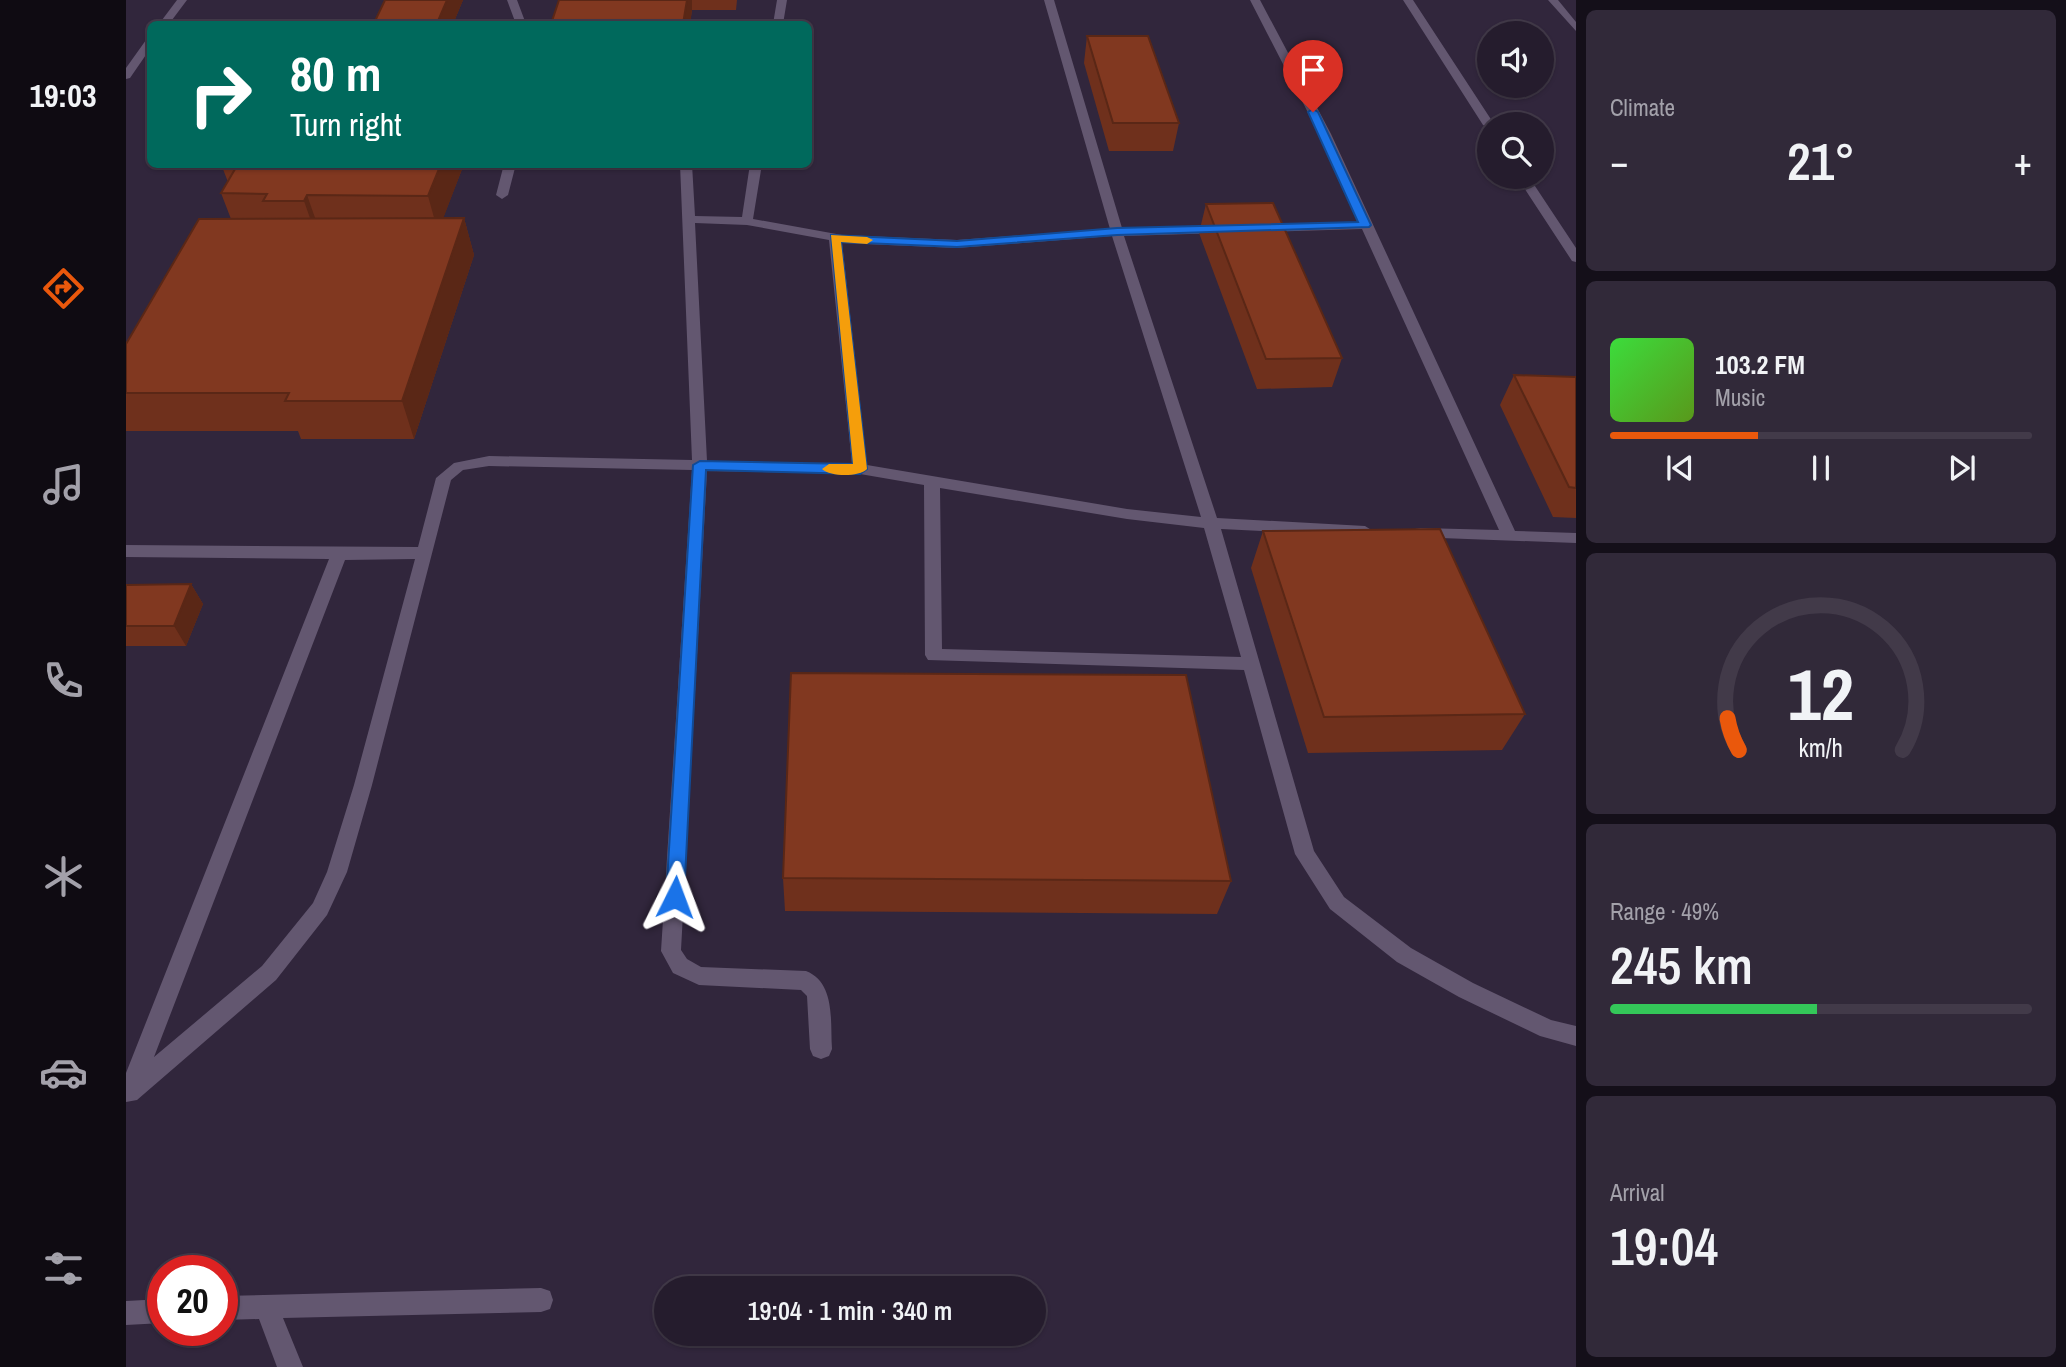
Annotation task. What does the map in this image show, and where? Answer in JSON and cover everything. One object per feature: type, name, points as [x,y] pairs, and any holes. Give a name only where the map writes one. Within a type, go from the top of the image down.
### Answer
[{"type":"lane","points":[[166,21],[182,0]]},
{"type":"lane","points":[[512,0],[520,21]]},
{"type":"lane","points":[[778,21],[782,0]]},
{"type":"lane","points":[[1049,0],[1117,232],[1212,523],[1296,828],[1311,865],[1337,903],[1404,955],[1466,990],[1548,1029],[1576,1036]]},
{"type":"lane","points":[[1255,0],[1325,134],[1510,536]]},
{"type":"lane","points":[[1408,0],[1481,112]]},
{"type":"lane","points":[[1553,0],[1576,28]]},
{"type":"lane","points":[[126,76],[147,46]]},
{"type":"lane","points":[[502,195],[509,168]]},
{"type":"lane","points":[[686,168],[700,465],[671,951],[680,966],[699,976],[806,981],[817,992],[821,1049]]},
{"type":"lane","points":[[747,221],[755,168]]},
{"type":"lane","points":[[1531,189],[1576,258]]},
{"type":"lane","points":[[688,219],[747,221],[835,238],[957,244],[1117,232],[1366,225]]},
{"type":"lane","points":[[835,238],[860,469]]},
{"type":"lane","points":[[128,1097],[269,973],[320,909],[337,872],[363,785],[444,478],[450,471],[466,464],[489,461],[860,469],[1127,514],[1212,523],[1395,533],[1576,538]]},
{"type":"lane","points":[[932,482],[934,655],[1251,664]]},
{"type":"lane","points":[[126,551],[423,553]]},
{"type":"lane","points":[[128,1097],[339,554]]},
{"type":"lane","points":[[238,1307],[541,1300]]},
{"type":"lane","points":[[266,1306],[290,1367]]},
{"type":"lane","points":[[126,1313],[147,1312]]},
{"type":"building","points":[[385,0],[447,0],[438,21],[375,21]]},
{"type":"building","points":[[559,0],[687,0],[684,21],[552,21]]},
{"type":"building","points":[[1087,36],[1148,36],[1179,123],[1113,123]]},
{"type":"building","points":[[236,168],[439,168],[428,196],[307,195],[304,201],[263,201],[267,194],[221,193]]},
{"type":"building","points":[[1273,203],[1342,358],[1266,359],[1206,204]]},
{"type":"building","points":[[464,218],[402,401],[285,401],[289,393],[126,393],[126,344],[199,219]]},
{"type":"building","points":[[1514,375],[1576,377],[1576,488],[1569,487]]},
{"type":"building","points":[[1440,529],[1525,714],[1324,717],[1263,531]]},
{"type":"building","points":[[191,584],[174,626],[126,626],[126,585]]},
{"type":"building","points":[[791,673],[1186,675],[1231,881],[783,878]]},
{"type":"slow traffic","points":[[829,469],[860,469],[835,238],[867,240]]},
{"type":"route","points":[[675,897],[700,465],[860,469],[835,238],[957,244],[1117,232],[1366,225],[1313,112]]}]
